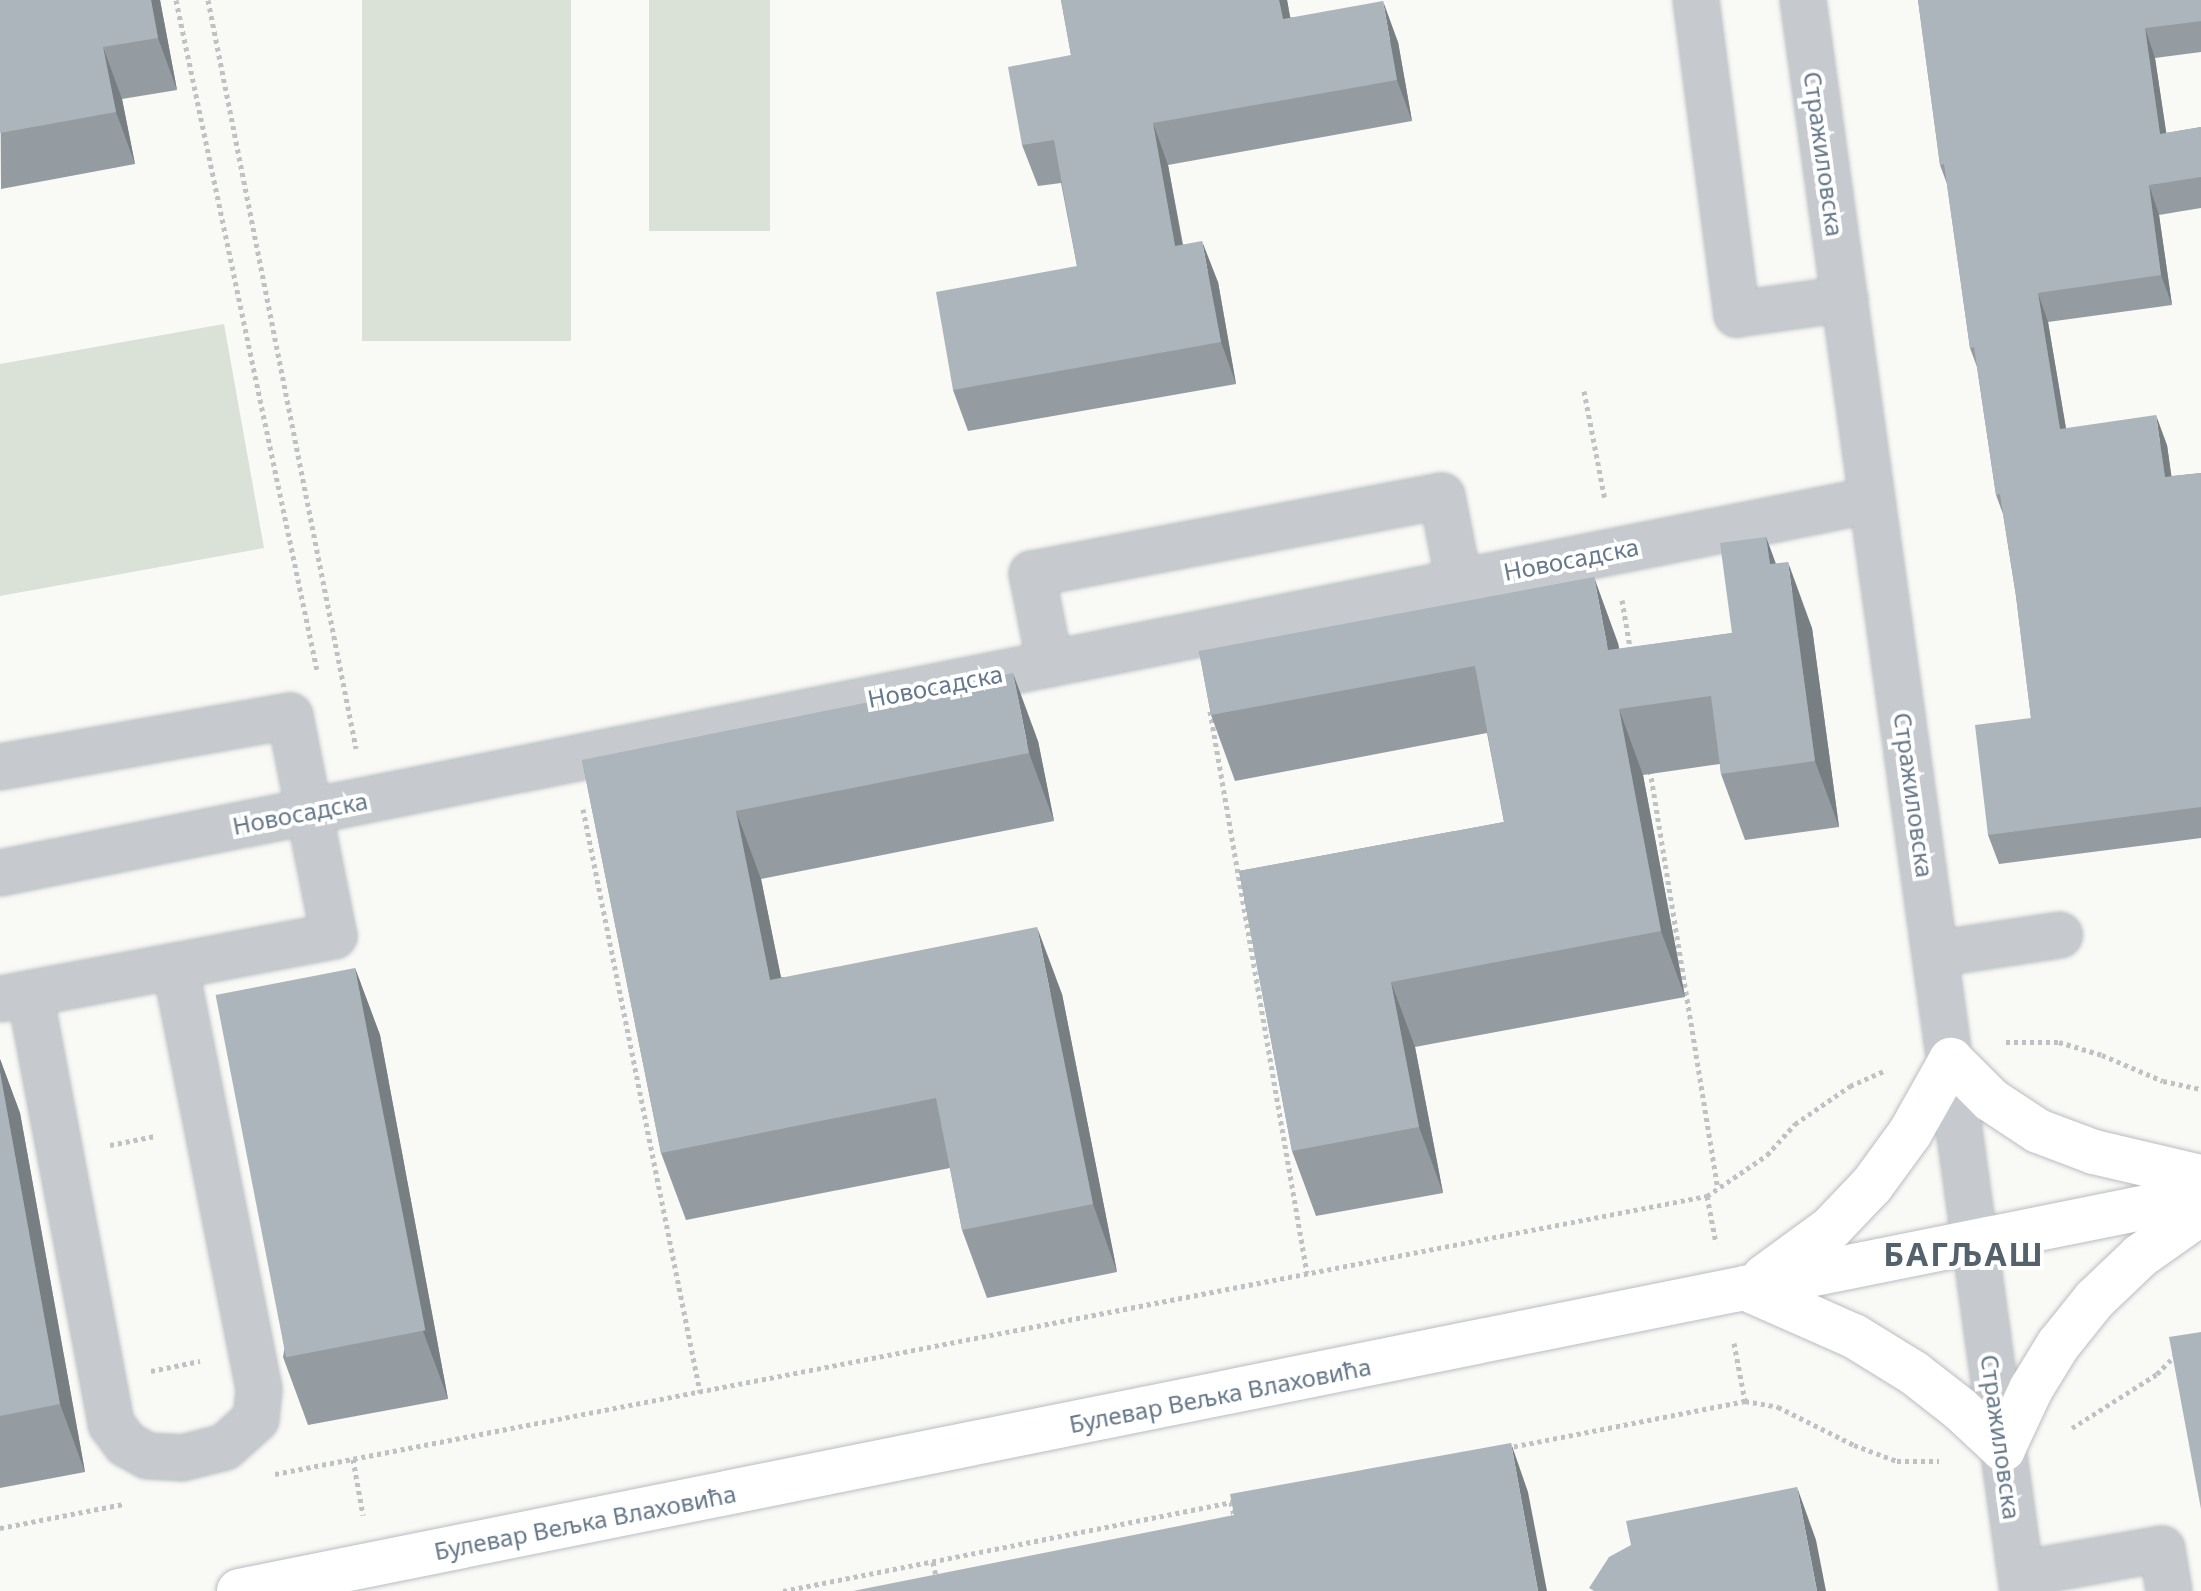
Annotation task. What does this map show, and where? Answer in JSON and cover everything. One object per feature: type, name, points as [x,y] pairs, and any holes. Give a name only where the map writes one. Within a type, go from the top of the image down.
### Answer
[{"type":"main road","points":[[1745,1288],[1793,1258],[1831,1228],[1872,1185],[1910,1133],[1950,1054],[1991,1100],[2038,1131],[2094,1152],[2201,1177]]},
{"type":"main road","name":"Булевар Вељка Влаховића","points":[[239,1591],[2201,1196]]},
{"type":"main road","points":[[1745,1288],[1801,1310],[1866,1343],[1960,1409],[2003,1449],[2031,1389],[2058,1345],[2094,1300],[2140,1256],[2201,1213]]},
{"type":"street","points":[[1696,0],[1737,314],[1845,299]]},
{"type":"street","name":"Стражиловска","points":[[1803,0],[2022,1582]]},
{"type":"street","points":[[1050,664],[1032,574],[1442,496],[1459,582]]},
{"type":"street","name":"Новосадска","points":[[0,873],[1871,500]]},
{"type":"street","points":[[0,767],[290,716],[334,936],[15,996],[60,1154],[111,1424],[126,1444],[148,1456],[182,1458],[225,1447],[256,1419],[259,1389],[175,966]]},
{"type":"street","points":[[1935,954],[2060,935]]},
{"type":"street","points":[[2022,1582],[2162,1549],[2169,1591]]},
{"type":"path","points":[[176,0],[319,681]]},
{"type":"path","points":[[208,0],[366,800]]},
{"type":"path","points":[[1584,391],[1632,659]]},
{"type":"path","points":[[1197,634],[1307,1273]]},
{"type":"path","points":[[573,759],[700,1392]]},
{"type":"path","points":[[1650,768],[1718,1189]]},
{"type":"path","points":[[268,1476],[1707,1196],[1767,1155],[1795,1124],[1850,1086],[1900,1064],[2004,1042],[2059,1042],[2102,1055],[2163,1081],[2201,1089]]},
{"type":"path","points":[[60,1154],[207,1126]]},
{"type":"path","points":[[1496,1450],[1745,1401],[1778,1407],[1854,1445],[1897,1461],[1942,1461],[2047,1441],[2100,1412],[2157,1374],[2187,1343]]},
{"type":"path","points":[[103,1381],[252,1351]]},
{"type":"path","points":[[783,1591],[1246,1499]]},
{"type":"path","points":[[1231,1502],[1237,1532]]},
{"type":"path","points":[[0,1528],[125,1503]]},
{"type":"path","points":[[1133,1522],[1136,1536]]},
{"type":"path","points":[[1034,1541],[1036,1554]]},
{"type":"path","points":[[933,1562],[939,1591]]},
{"type":"path","points":[[835,1580],[837,1591]]},
{"type":"shaded area","points":[[362,0],[571,0],[571,341],[362,341]]},
{"type":"shaded area","points":[[649,0],[770,0],[770,231],[649,231]]},
{"type":"shaded area","points":[[224,324],[264,548],[0,596],[0,364]]},
{"type":"building","points":[[0,0],[151,0],[158,38],[103,47],[116,112],[0,133]]},
{"type":"building","points":[[1061,0],[1279,0],[1283,19],[1383,1],[1397,80],[1153,123],[1175,246],[1202,241],[1221,342],[953,390],[936,292],[1077,266],[1054,140],[1022,145],[1008,67],[1071,55]]},
{"type":"building","points":[[1918,0],[2201,0],[2201,21],[2145,28],[2160,134],[2201,127],[2201,177],[2149,185],[2161,275],[2038,293],[2060,429],[2156,415],[2165,477],[2201,473],[2201,807],[1988,835],[1975,725],[2031,718],[2000,494],[1996,495],[1974,347],[1970,348],[1944,164],[1940,165]]},
{"type":"building","points":[[1766,537],[1770,564],[1788,562],[1815,761],[1721,774],[1711,696],[1619,709],[1661,931],[1391,982],[1419,1127],[1292,1151],[1239,871],[1504,822],[1475,666],[1211,715],[1199,651],[1594,577],[1608,650],[1732,633],[1720,543]]},
{"type":"building","points":[[1013,673],[1029,753],[736,811],[770,980],[1037,927],[1093,1204],[962,1230],[936,1098],[661,1153],[582,760]]},
{"type":"building","points":[[355,968],[425,1330],[286,1357],[216,995]]},
{"type":"building","points":[[0,1072],[60,1404],[0,1416]]},
{"type":"building","points":[[2201,1332],[2201,1509],[2169,1337]]},
{"type":"building","points":[[1511,1443],[1538,1591],[853,1591],[1234,1515],[1230,1494]]},
{"type":"building","points":[[1797,1487],[1817,1591],[1594,1591],[1589,1588],[1609,1557],[1631,1545],[1626,1521]]},
{"type":"district","name":"БАГЉАШ","points":[[1964,1254]]}]
